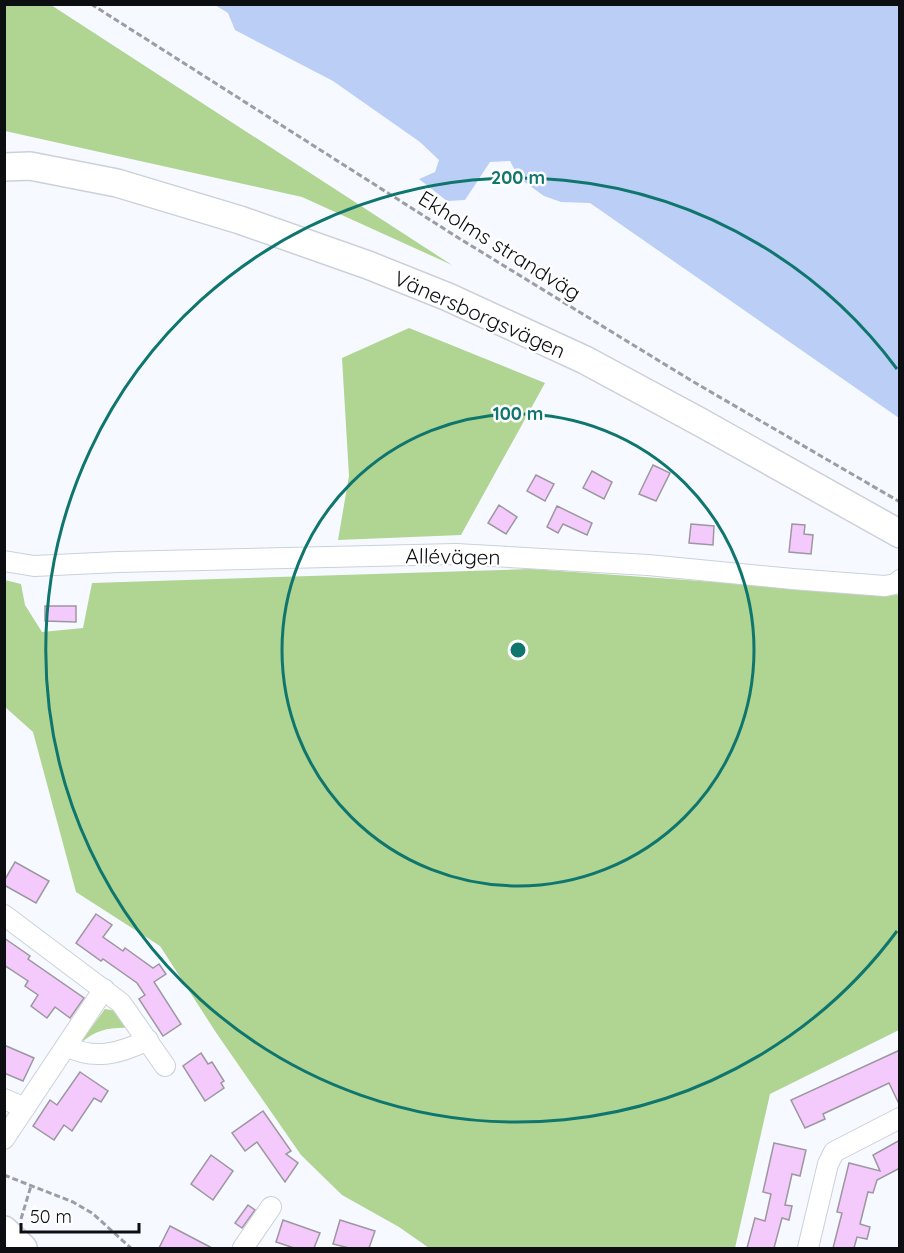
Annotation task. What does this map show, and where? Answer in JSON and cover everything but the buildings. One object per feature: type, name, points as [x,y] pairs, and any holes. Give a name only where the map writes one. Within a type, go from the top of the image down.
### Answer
[{"type":"main road","name":"Vänersborgsvägen","points":[[4,156],[17,166],[117,183],[240,220],[368,265],[447,297],[585,360],[900,534]]},
{"type":"street","name":"Allévägen","points":[[4,561],[34,566],[456,554],[648,565],[885,586],[895,584],[900,580]]},
{"type":"street","points":[[4,915],[121,1003],[165,1066]]},
{"type":"street","points":[[4,1139],[104,988]]},
{"type":"street","points":[[67,1046],[78,1052],[99,1055],[127,1051],[148,1040]]},
{"type":"street","points":[[4,1099],[25,1108]]},
{"type":"street","points":[[808,1248],[828,1164],[834,1152],[900,1118]]},
{"type":"street","points":[[243,1248],[272,1207]]},
{"type":"path","name":"Ekholms strandväg","points":[[91,4],[535,285],[692,381],[900,502]]},
{"type":"path","points":[[4,1175],[83,1207],[131,1248]]},
{"type":"path","points":[[12,1237],[21,1220],[31,1186]]},
{"type":"green space","points":[[5,4],[51,5],[452,265],[302,197],[5,131]]},
{"type":"green space","points":[[409,328],[545,383],[461,535],[338,540],[349,476],[342,358]]},
{"type":"green space","points":[[531,569],[899,595],[899,1030],[770,1094],[735,1248],[429,1248],[399,1227],[342,1195],[301,1155],[217,1034],[160,946],[76,892],[33,732],[5,707],[5,580],[21,584],[25,605],[42,632],[83,628],[92,583]]},
{"type":"green space","points":[[105,1009],[117,1011],[131,1028],[105,1030],[93,1034],[82,1042],[83,1039]]},
{"type":"water","points":[[215,5],[899,5],[899,418],[590,203],[561,202],[544,196],[519,178],[510,161],[490,162],[465,200],[447,201],[419,179],[435,172],[439,160],[420,142],[333,81],[235,30],[228,13]]}]
